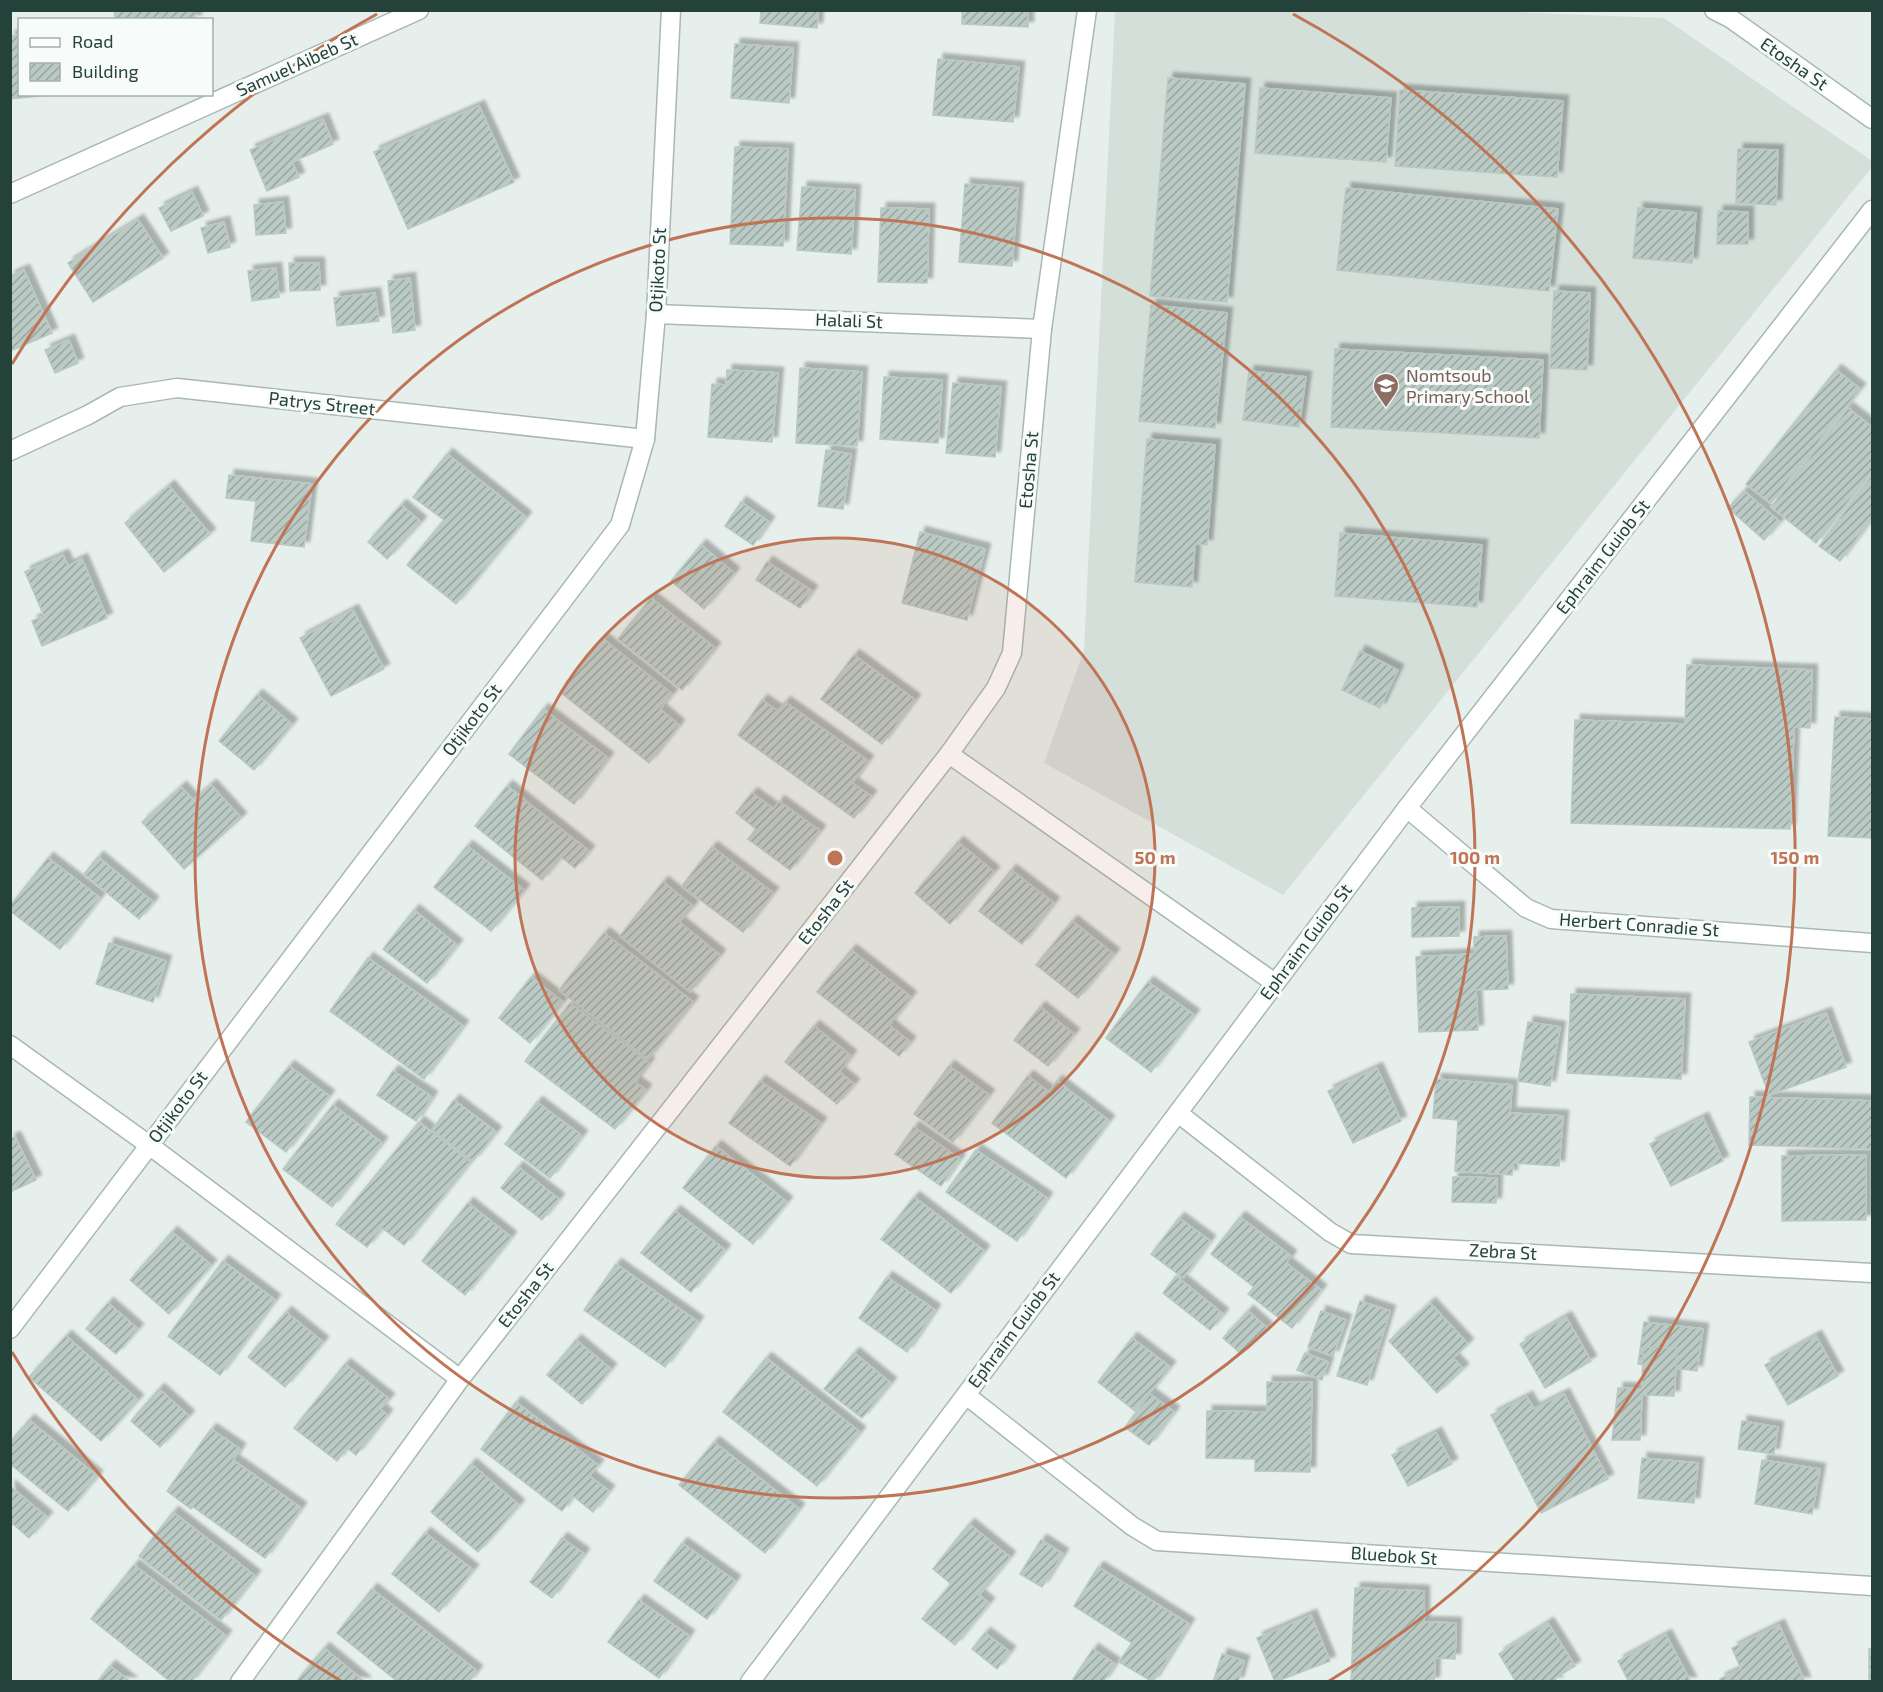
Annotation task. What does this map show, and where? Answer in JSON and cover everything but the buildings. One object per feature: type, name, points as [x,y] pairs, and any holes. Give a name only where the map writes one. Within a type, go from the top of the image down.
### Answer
[{"type":"street","name":"Samuel Aibeb St","points":[[10,194],[419,10]]},
{"type":"street","name":"Otjikoto St","points":[[10,1329],[620,525],[645,439],[656,314],[671,10]]},
{"type":"street","name":"Etosha St","points":[[240,1682],[460,1379],[949,754],[996,688],[1012,653],[1042,329],[1087,10]]},
{"type":"street","name":"Etosha St","points":[[1714,10],[1730,18],[1872,119]]},
{"type":"street","name":"Ephraim Guiob St","points":[[750,1682],[1407,808],[1872,210]]},
{"type":"street","name":"Halali St","points":[[656,314],[1042,329]]},
{"type":"street","name":"Patrys Street","points":[[10,451],[88,416],[120,396],[177,388],[645,439]]},
{"type":"street","points":[[949,754],[1275,983]]},
{"type":"street","name":"Herbert Conradie St","points":[[1407,808],[1526,908],[1551,919],[1872,943]]},
{"type":"street","points":[[10,1045],[149,1145],[460,1379]]},
{"type":"street","name":"Zebra St","points":[[1178,1113],[1330,1232],[1351,1244],[1872,1273]]},
{"type":"street","name":"Bluebok St","points":[[966,1395],[1132,1526],[1157,1541],[1872,1586]]},
{"type":"shaded area","name":"Nomtsoub Primary School","points":[[1459,10],[1664,18],[1872,161],[1872,167],[1283,895],[1044,763],[1084,650],[1115,11]]},
{"type":"place","name":"Nomtsoub Primary School","points":[[1386,409]]}]
